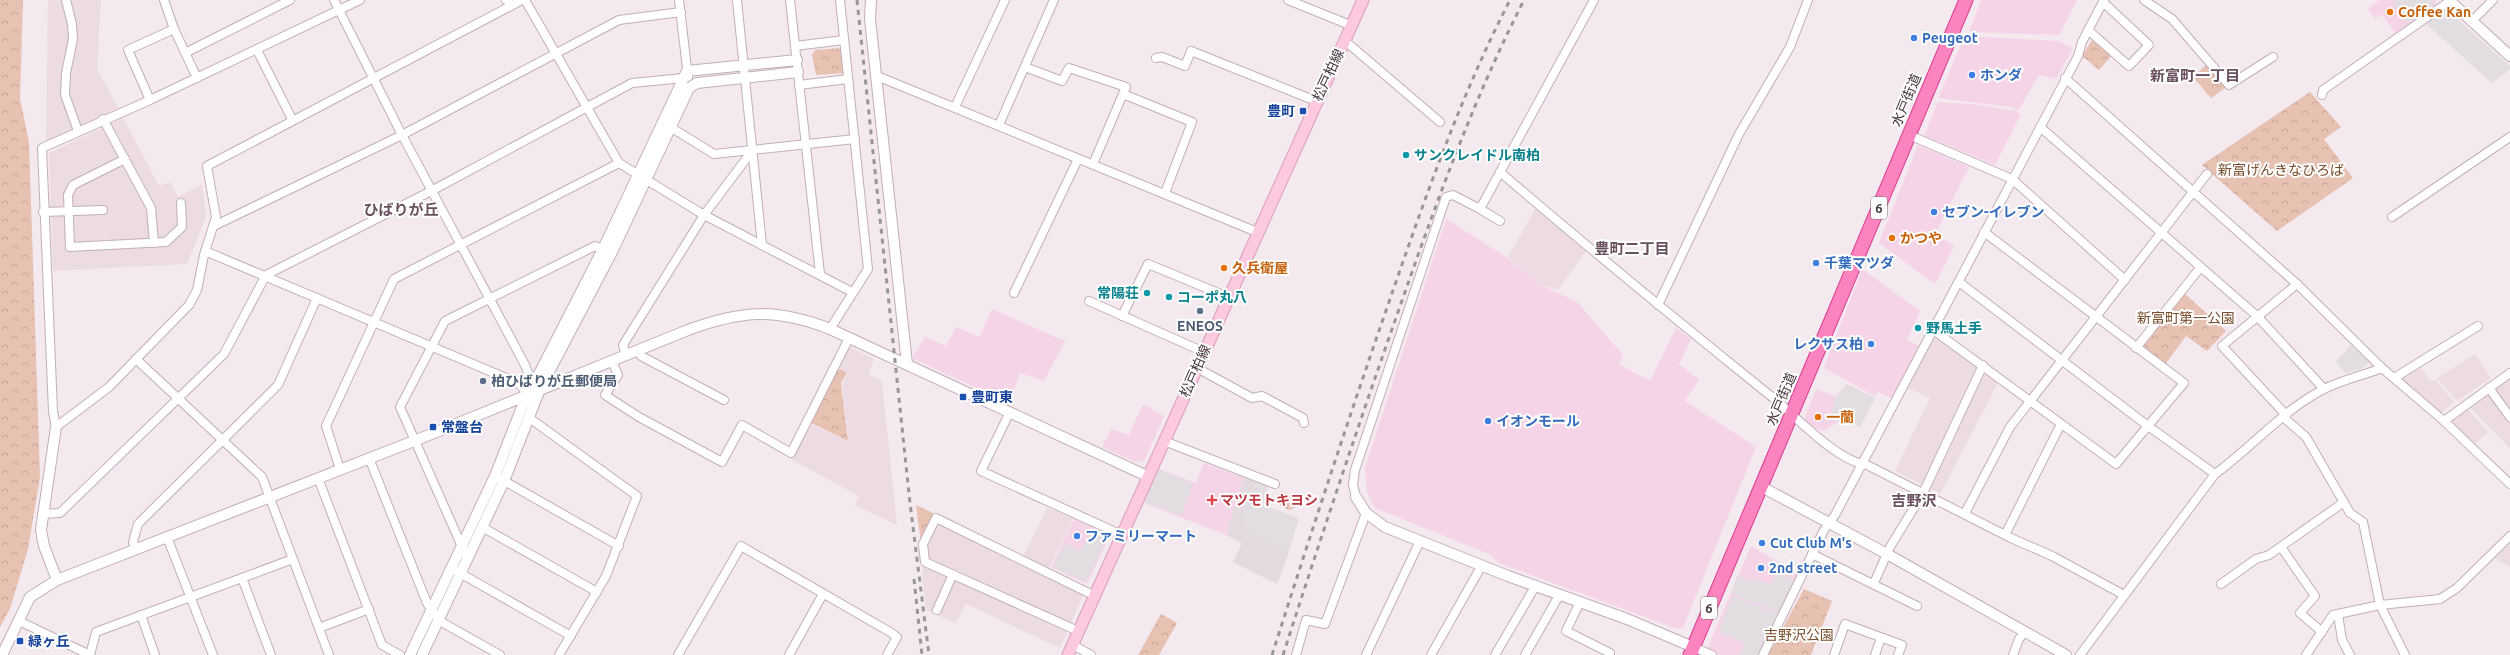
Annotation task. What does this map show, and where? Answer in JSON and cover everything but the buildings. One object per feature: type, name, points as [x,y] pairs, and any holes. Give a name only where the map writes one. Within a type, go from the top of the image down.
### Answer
[{"type":"highway","name":"水戸街道","points":[[1692,651],[1760,486],[1792,416],[1966,0]]},
{"type":"main road","name":"松戸柏線","points":[[1070,650],[1350,25],[1363,0]]},
{"type":"street","points":[[66,0],[72,24],[72,39],[66,73],[65,95],[78,131]]},
{"type":"street","points":[[164,0],[174,29],[197,78]]},
{"type":"street","points":[[185,53],[290,0]]},
{"type":"street","points":[[334,0],[402,135],[462,244],[525,365],[534,390],[528,416],[500,478],[462,546],[456,571],[438,620],[422,655]]},
{"type":"street","points":[[57,580],[43,542],[42,514],[56,427],[53,411],[43,212],[42,148],[103,119],[150,100],[359,0]]},
{"type":"street","points":[[502,11],[508,0]]},
{"type":"street","points":[[56,427],[110,387],[189,304],[198,290],[205,251],[216,217],[207,166],[292,119],[523,0],[556,53],[619,163],[704,215],[852,292]]},
{"type":"street","points":[[679,0],[686,75],[689,88]]},
{"type":"street","points":[[737,0],[762,245]]},
{"type":"street","points":[[790,0],[820,274]]},
{"type":"street","points":[[830,329],[852,292],[868,269],[856,139],[840,0]]},
{"type":"street","points":[[871,0],[870,19],[907,364]]},
{"type":"street","points":[[955,107],[1005,0]]},
{"type":"street","points":[[999,124],[1054,0]]},
{"type":"street","points":[[1288,0],[1350,25]]},
{"type":"street","points":[[1480,209],[1594,0]]},
{"type":"street","points":[[1658,305],[1739,134],[1790,47],[1808,0]]},
{"type":"street","points":[[2144,0],[2172,19],[2229,84],[2272,57]]},
{"type":"street","points":[[2472,21],[2493,0]]},
{"type":"street","points":[[1763,655],[1812,554],[1932,329],[1959,282],[2065,78],[2078,56],[2088,30],[2103,1],[2149,45],[2129,66],[2088,30]]},
{"type":"street","points":[[2322,95],[2323,90],[2449,1],[2510,56]]},
{"type":"street","points":[[214,226],[402,135],[619,20],[681,12]]},
{"type":"street","points":[[150,100],[128,50],[174,29]]},
{"type":"street","points":[[795,46],[844,40]]},
{"type":"street","points":[[1344,40],[1440,122]]},
{"type":"street","points":[[257,50],[292,119]]},
{"type":"street","points":[[1156,58],[1162,57],[1185,66],[1191,51],[1316,101]]},
{"type":"street","points":[[42,514],[53,515],[60,513],[180,399],[224,354],[266,275],[433,190],[632,83],[743,65],[797,60]]},
{"type":"street","points":[[1025,67],[1062,81],[1069,68],[1126,87],[1093,164]]},
{"type":"street","points":[[667,125],[689,88],[696,83],[798,72]]},
{"type":"street","points":[[410,655],[432,610],[456,571],[467,558],[482,527],[534,390],[607,251],[667,125],[686,75]]},
{"type":"street","points":[[876,76],[999,124],[1078,159],[1258,232]]},
{"type":"street","points":[[2065,78],[2192,193],[2297,284],[2382,368],[2444,421],[2510,484]]},
{"type":"street","points":[[799,85],[848,79]]},
{"type":"street","points":[[1123,94],[1192,122],[1165,193]]},
{"type":"street","points":[[103,119],[151,208],[154,243]]},
{"type":"street","points":[[667,125],[714,154],[856,139]]},
{"type":"street","points":[[2040,127],[2200,268],[2257,316],[2324,388]]},
{"type":"street","points":[[1909,135],[2012,179],[2125,280]]},
{"type":"street","points":[[2392,217],[2510,137]]},
{"type":"street","points":[[626,355],[622,345],[704,215],[752,151]]},
{"type":"street","points":[[125,159],[73,185],[68,195],[70,247],[166,242],[182,227],[181,203]]},
{"type":"street","points":[[1014,293],[1078,159]]},
{"type":"street","points":[[340,469],[326,426],[394,279],[619,163]]},
{"type":"street","points":[[1500,172],[1792,416],[1846,458],[1965,513],[2005,535],[2052,556],[2124,595]]},
{"type":"street","points":[[1965,513],[2010,427],[2032,401],[2207,174]]},
{"type":"street","points":[[1500,221],[1453,195],[1446,197],[1356,470],[1353,485],[1356,497],[1366,513],[1385,526],[1420,541],[1580,602],[1692,651],[1712,655]]},
{"type":"street","points":[[43,212],[103,210]]},
{"type":"street","points":[[1932,329],[2116,464],[2184,383],[1984,232]]},
{"type":"street","points":[[467,558],[400,407],[445,321],[595,246],[607,251]]},
{"type":"street","points":[[205,251],[266,275],[534,390]]},
{"type":"street","points":[[1122,316],[1148,264],[1228,297]]},
{"type":"street","points":[[2136,348],[2200,268]]},
{"type":"street","points":[[1959,282],[2148,426],[2215,474]]},
{"type":"street","points":[[2297,284],[2222,346],[2284,416],[2306,437],[2350,513],[2363,522],[2380,605],[2405,655]]},
{"type":"street","points":[[136,549],[133,542],[138,524],[278,385],[317,298]]},
{"type":"street","points":[[1089,301],[1204,352]]},
{"type":"street","points":[[2,655],[30,596],[57,580],[414,441],[534,390],[713,321],[750,313],[788,315],[830,329],[1147,476]]},
{"type":"street","points":[[2394,378],[2478,326]]},
{"type":"street","points":[[612,361],[618,375],[605,395],[639,417],[722,462],[742,425],[791,453],[849,338]]},
{"type":"street","points":[[638,350],[641,356],[724,400]]},
{"type":"street","points":[[136,359],[262,477],[329,655]]},
{"type":"street","points":[[1874,583],[1887,554],[1923,493],[1983,365]]},
{"type":"street","points":[[1197,368],[1252,398],[1262,396],[1303,418],[1304,422]]},
{"type":"street","points":[[2080,655],[2215,474],[2239,457],[2284,416],[2324,388],[2382,368]]},
{"type":"street","points":[[2444,421],[2510,373]]},
{"type":"street","points":[[2489,388],[2510,417]]},
{"type":"street","points":[[1010,412],[980,471],[1122,535]]},
{"type":"street","points":[[528,416],[637,496],[619,546],[597,592],[560,655]]},
{"type":"street","points":[[2005,535],[2062,424]]},
{"type":"street","points":[[1164,441],[1275,484]]},
{"type":"street","points":[[369,458],[426,603],[438,620],[500,655]]},
{"type":"street","points":[[318,478],[382,645],[400,655]]},
{"type":"street","points":[[500,478],[619,546]]},
{"type":"street","points":[[1760,486],[1887,554],[2024,633],[2066,655]]},
{"type":"street","points":[[2221,584],[2256,559],[2269,555],[2281,547],[2344,502]]},
{"type":"street","points":[[1296,655],[1306,620],[1325,624],[1366,513]]},
{"type":"street","points":[[1078,631],[925,562],[923,544],[936,518],[1095,596]]},
{"type":"street","points":[[482,527],[597,592]]},
{"type":"street","points":[[2306,655],[2333,615],[2380,605],[2440,599],[2458,588],[2510,536]]},
{"type":"street","points":[[167,537],[192,597],[213,655]]},
{"type":"street","points":[[1366,655],[1420,541]]},
{"type":"street","points":[[678,655],[741,546],[897,637],[887,655]]},
{"type":"street","points":[[2281,547],[2315,596],[2300,613],[2322,632]]},
{"type":"street","points":[[1812,554],[1874,583],[1917,606]]},
{"type":"street","points":[[19,621],[90,655],[96,632],[293,559]]},
{"type":"street","points":[[1431,655],[1482,565]]},
{"type":"street","points":[[456,571],[571,636]]},
{"type":"street","points":[[937,610],[953,574]]},
{"type":"street","points":[[242,578],[271,655]]},
{"type":"street","points":[[1495,655],[1536,585]]},
{"type":"street","points":[[789,655],[823,594]]},
{"type":"street","points":[[1525,655],[1560,594]]},
{"type":"street","points":[[1580,602],[1566,631],[1610,653]]},
{"type":"street","points":[[319,628],[369,609]]},
{"type":"street","points":[[2338,614],[2342,640],[2350,655]]},
{"type":"street","points":[[141,616],[155,655]]},
{"type":"street","points":[[1834,655],[1845,624],[1902,645],[1898,655]]},
{"type":"street","points":[[2013,655],[2019,639],[2024,633]]},
{"type":"street","points":[[1875,655],[1881,638]]},
{"type":"street","points":[[1070,650],[1091,655]]},
{"type":"shaded area","points":[[48,0],[101,0],[97,69],[118,108],[46,142]]},
{"type":"shaded area","points":[[1981,0],[2077,0],[2059,35],[1969,32]]},
{"type":"shaded area","points":[[2380,0],[2436,0],[2435,6],[2395,33],[2382,14],[2375,19],[2368,9]]},
{"type":"shaded area","points":[[2395,0],[2432,0],[2433,6],[2407,23],[2393,3]]},
{"type":"shaded area","points":[[2447,10],[2510,66],[2510,69],[2492,83],[2425,23]]},
{"type":"shaded area","points":[[1965,36],[2058,41],[2073,48],[2056,79],[2039,75],[2018,111],[2011,107],[1938,98]]},
{"type":"shaded area","points":[[1938,102],[1971,104],[2015,111],[2021,114],[1995,165],[1924,136]]},
{"type":"shaded area","points":[[123,118],[159,186],[170,182],[178,197],[202,184],[206,217],[187,264],[53,271],[49,153]]},
{"type":"shaded area","points":[[1918,145],[1969,167],[1935,234],[1954,246],[1935,284],[1879,243]]},
{"type":"shaded area","points":[[1536,208],[1586,251],[1558,290],[1540,284],[1508,257]]},
{"type":"shaded area","points":[[1446,219],[1505,256],[1539,284],[1577,302],[1623,355],[1619,364],[1650,381],[1676,328],[1691,339],[1679,364],[1699,380],[1685,401],[1756,447],[1683,628],[1677,629],[1499,563],[1489,554],[1375,508],[1367,493],[1365,468]]},
{"type":"shaded area","points":[[1862,269],[1920,311],[1907,340],[1920,346],[1893,399],[1878,392],[1875,396],[1824,368]]},
{"type":"shaded area","points":[[992,309],[1065,341],[1044,381],[1020,373],[1009,403],[912,358],[925,337],[946,346],[956,327],[979,337]]},
{"type":"shaded area","points":[[1935,337],[1998,383],[1940,494],[1895,471],[1930,398],[1906,387]]},
{"type":"shaded area","points":[[2351,345],[2369,362],[2361,369],[2345,373],[2336,361]]},
{"type":"shaded area","points":[[849,347],[874,359],[868,374],[882,382],[897,525],[855,505],[859,496],[789,458],[808,423],[849,442],[842,384],[848,373],[839,367]]},
{"type":"shaded area","points":[[2475,354],[2491,378],[2457,401],[2437,378]]},
{"type":"shaded area","points":[[2420,367],[2430,381],[2436,381],[2454,402],[2442,412],[2436,410],[2400,378]]},
{"type":"shaded area","points":[[2510,380],[2510,448],[2469,407]]},
{"type":"shaded area","points":[[1847,384],[1875,398],[1860,427],[1845,417],[1824,431],[1803,423],[1816,389],[1836,397]]},
{"type":"shaded area","points":[[1847,384],[1875,398],[1860,427],[1845,417],[1839,422],[1830,416],[1836,397]]},
{"type":"shaded area","points":[[1143,404],[1164,416],[1145,460],[1135,462],[1102,447],[1111,429],[1129,435]]},
{"type":"shaded area","points":[[2467,408],[2488,432],[2474,445],[2451,422]]},
{"type":"shaded area","points":[[1204,463],[1244,478],[1226,535],[1142,502],[1157,468],[1196,483]]},
{"type":"shaded area","points":[[1158,470],[1193,484],[1181,515],[1144,502]]},
{"type":"shaded area","points":[[1244,478],[1257,482],[1242,517],[1248,520],[1244,529],[1289,552],[1277,584],[1233,562],[1242,543],[1226,535]]},
{"type":"shaded area","points":[[1257,482],[1268,487],[1263,505],[1299,518],[1289,552],[1244,530],[1248,520],[1242,517]]},
{"type":"shaded area","points":[[1047,508],[1073,519],[1049,568],[1023,556]]},
{"type":"shaded area","points":[[1074,519],[1110,535],[1087,584],[1051,567]]},
{"type":"shaded area","points":[[940,525],[1084,593],[1060,648],[966,604],[955,623],[926,610],[922,574],[926,542],[936,526]]},
{"type":"shaded area","points":[[1091,529],[1107,537],[1086,582],[1053,567],[1065,543],[1081,551]]},
{"type":"shaded area","points":[[2510,544],[2510,567],[2495,558]]},
{"type":"shaded area","points":[[1751,546],[1802,576],[1761,655],[1721,655],[1707,649]]},
{"type":"shaded area","points":[[1777,571],[1799,582],[1782,614],[1731,593],[1737,576],[1753,581],[1754,578],[1771,585]]},
{"type":"shaded area","points":[[1733,596],[1777,614],[1760,655],[1739,655],[1745,643],[1721,633],[1720,627]]},
{"type":"green space","points":[[0,0],[23,0],[20,98],[29,142],[40,477],[28,549],[10,609],[0,627]]},
{"type":"green space","points":[[2092,40],[2111,56],[2099,70],[2082,56]]},
{"type":"green space","points":[[843,48],[845,73],[816,75],[812,55],[815,50]]},
{"type":"green space","points":[[2209,62],[2229,85],[2211,98],[2193,77]]},
{"type":"green space","name":"新富げんきなひろば","points":[[2310,92],[2341,127],[2324,139],[2353,178],[2277,231],[2202,165]]},
{"type":"green space","name":"新富町第一公園","points":[[2184,293],[2226,331],[2207,351],[2186,336],[2164,366],[2144,349],[2143,345]]},
{"type":"green space","points":[[841,369],[847,373],[841,383],[848,441],[811,423],[837,371]]},
{"type":"green space","points":[[1282,491],[1301,500],[1298,505],[1290,510],[1281,507],[1275,499],[1276,495]]},
{"type":"green space","points":[[916,505],[933,513],[921,543]]},
{"type":"green space","name":"吉野沢公園","points":[[1804,589],[1832,601],[1811,655],[1768,655]]},
{"type":"green space","points":[[1161,614],[1177,623],[1159,655],[1138,655]]},
{"type":"railway","points":[[857,0],[910,503],[929,655]]},
{"type":"railway","points":[[1272,655],[1315,521],[1417,223],[1460,110],[1492,36],[1510,0]]},
{"type":"railway","points":[[1283,655],[1354,440],[1426,233],[1471,115],[1505,38],[1524,0]]},
{"type":"railway","points":[[914,579],[922,655]]},
{"type":"place","name":"Coffee Kan","points":[[2390,12]]},
{"type":"place","name":"Peugeot","points":[[1914,38]]},
{"type":"place","name":"ホンダ","points":[[1972,75]]},
{"type":"place","name":"豊町","points":[[1303,111]]},
{"type":"place","name":"サンクレイドル南柏","points":[[1406,155]]},
{"type":"place","name":"セブン-イレブン","points":[[1934,212]]},
{"type":"place","name":"かつや","points":[[1892,238]]},
{"type":"place","name":"千葉マツダ","points":[[1816,263]]},
{"type":"place","name":"久兵衛屋","points":[[1224,268]]},
{"type":"place","name":"常陽荘","points":[[1147,293]]},
{"type":"place","name":"コーポ丸八","points":[[1169,297]]},
{"type":"place","name":"ENEOS","points":[[1200,311]]},
{"type":"place","name":"野馬土手","points":[[1918,328]]},
{"type":"place","name":"レクサス柏","points":[[1871,344]]},
{"type":"place","name":"柏ひばりが丘郵便局","points":[[483,381]]},
{"type":"place","name":"豊町東","points":[[963,397]]},
{"type":"place","name":"一蘭","points":[[1818,417]]},
{"type":"place","name":"イオンモール","points":[[1488,421]]},
{"type":"place","name":"常盤台","points":[[433,427]]},
{"type":"place","name":"マツモトキヨシ","points":[[1212,500]]},
{"type":"place","name":"ファミリーマート","points":[[1077,536]]},
{"type":"place","name":"Cut Club M's","points":[[1762,543]]},
{"type":"place","name":"2nd street","points":[[1761,568]]},
{"type":"place","name":"緑ヶ丘","points":[[20,641]]},
{"type":"district","name":"新富町一丁目","points":[[2195,76]]},
{"type":"district","name":"ひばりが丘","points":[[401,210]]},
{"type":"district","name":"豊町二丁目","points":[[1632,249]]},
{"type":"district","name":"吉野沢","points":[[1914,501]]}]
